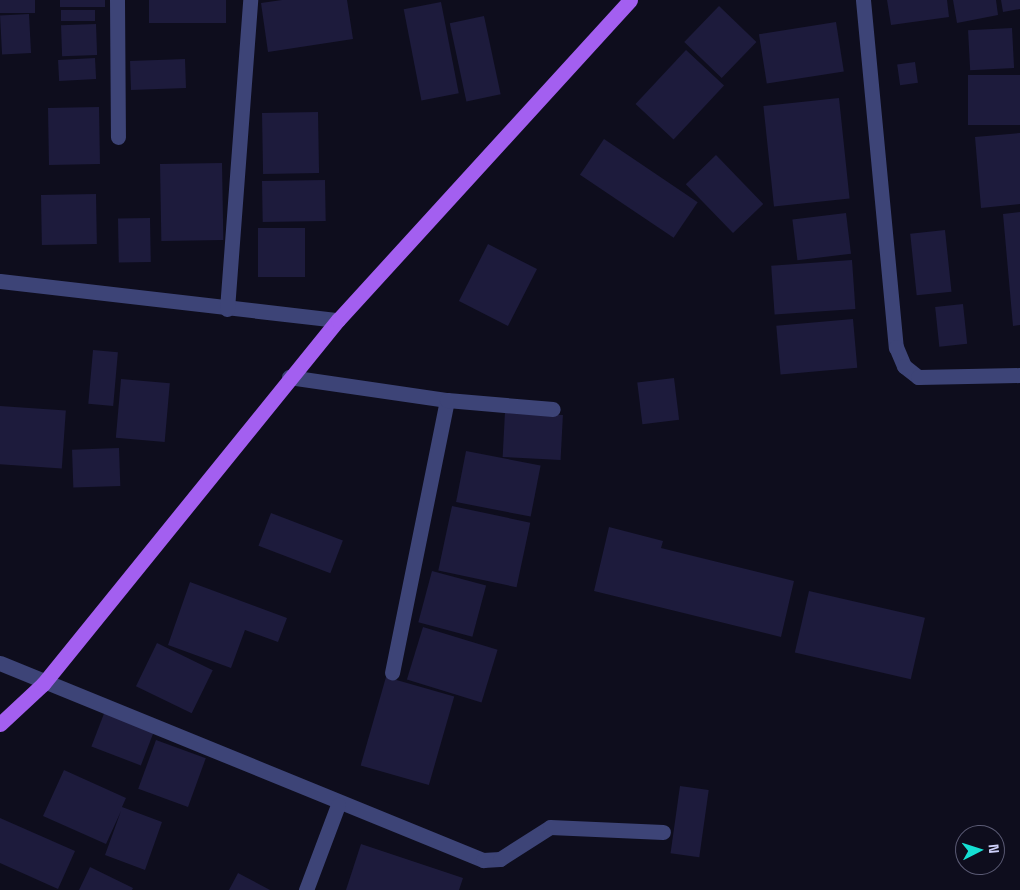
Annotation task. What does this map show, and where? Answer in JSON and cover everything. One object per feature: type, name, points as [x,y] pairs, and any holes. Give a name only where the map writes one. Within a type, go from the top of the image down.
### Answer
[{"type":"main road","points":[[0,724],[43,684],[289,377],[338,320],[630,0]]},
{"type":"street","points":[[117,0],[118,137]]},
{"type":"street","points":[[227,309],[250,0]]},
{"type":"street","points":[[864,0],[896,347],[904,366],[918,377],[1020,374]]},
{"type":"street","points":[[0,281],[227,309],[338,320]]},
{"type":"street","points":[[289,377],[447,400],[553,409]]},
{"type":"street","points":[[392,672],[447,400]]},
{"type":"street","points":[[0,663],[43,684],[338,805],[483,860],[500,859],[550,827],[663,832]]},
{"type":"street","points":[[306,890],[338,805]]},
{"type":"building","points":[[0,0],[35,0],[35,13],[0,13]]},
{"type":"building","points":[[60,0],[105,0],[105,7],[60,7]]},
{"type":"building","points":[[149,0],[226,0],[226,23],[149,23]]},
{"type":"building","points":[[282,0],[347,0],[353,39],[268,52],[261,3]]},
{"type":"building","points":[[887,0],[947,0],[949,17],[891,25]]},
{"type":"building","points":[[953,0],[996,0],[998,15],[957,23]]},
{"type":"building","points":[[1001,0],[1020,0],[1020,9],[1003,12]]},
{"type":"building","points":[[441,2],[459,93],[421,101],[404,9]]},
{"type":"building","points":[[719,6],[756,42],[722,78],[684,42]]},
{"type":"building","points":[[61,10],[95,10],[95,21],[61,21]]},
{"type":"building","points":[[29,14],[31,53],[2,54],[0,16]]},
{"type":"building","points":[[484,16],[501,94],[466,102],[450,23]]},
{"type":"building","points":[[836,22],[844,71],[767,84],[759,34]]},
{"type":"building","points":[[96,24],[97,55],[62,56],[61,25]]},
{"type":"building","points":[[1012,28],[1014,68],[970,70],[968,30]]},
{"type":"building","points":[[686,50],[724,85],[674,140],[636,104]]},
{"type":"building","points":[[95,58],[96,79],[59,81],[58,60]]},
{"type":"building","points":[[185,59],[186,88],[131,90],[130,61]]},
{"type":"building","points":[[915,62],[918,83],[900,85],[897,65]]},
{"type":"building","points":[[968,75],[1020,75],[1020,125],[968,125]]},
{"type":"building","points":[[839,98],[850,198],[774,206],[763,106]]},
{"type":"building","points":[[99,107],[100,164],[49,165],[48,108]]},
{"type":"building","points":[[318,112],[319,173],[263,174],[262,113]]},
{"type":"building","points":[[1020,133],[1020,204],[981,208],[975,137]]},
{"type":"building","points":[[604,139],[698,202],[674,238],[580,175]]},
{"type":"building","points":[[716,155],[763,204],[733,233],[686,184]]},
{"type":"building","points":[[222,163],[223,240],[161,241],[160,164]]},
{"type":"building","points":[[325,180],[326,221],[263,222],[262,181]]},
{"type":"building","points":[[96,194],[97,244],[42,245],[41,195]]},
{"type":"building","points":[[1020,212],[1020,325],[1013,326],[1003,214]]},
{"type":"building","points":[[846,213],[851,254],[797,260],[792,220]]},
{"type":"building","points":[[150,218],[151,262],[119,263],[118,219]]},
{"type":"building","points":[[258,228],[305,228],[305,277],[258,277]]},
{"type":"building","points":[[945,230],[951,292],[917,295],[910,234]]},
{"type":"building","points":[[488,244],[537,269],[508,326],[459,301]]},
{"type":"building","points":[[852,260],[855,309],[775,315],[771,266]]},
{"type":"building","points":[[963,304],[967,344],[939,347],[935,307]]},
{"type":"building","points":[[853,319],[857,368],[781,375],[776,326]]},
{"type":"building","points":[[93,350],[118,352],[113,406],[88,404]]},
{"type":"building","points":[[674,378],[679,420],[642,424],[637,383]]},
{"type":"building","points":[[121,379],[170,383],[165,442],[116,438]]},
{"type":"building","points":[[0,406],[66,411],[62,468],[0,464]]},
{"type":"building","points":[[505,412],[563,415],[561,460],[503,457]]},
{"type":"building","points":[[119,448],[120,486],[73,488],[72,450]]},
{"type":"building","points":[[466,451],[541,466],[531,517],[456,502]]},
{"type":"building","points":[[452,506],[530,523],[517,587],[438,571]]},
{"type":"building","points":[[271,513],[343,541],[330,573],[258,546]]},
{"type":"building","points":[[609,527],[663,541],[661,548],[794,581],[781,637],[594,591]]},
{"type":"building","points":[[432,571],[486,585],[472,637],[418,622]]},
{"type":"building","points":[[190,582],[287,618],[278,642],[245,630],[231,668],[168,645]]},
{"type":"building","points":[[809,591],[925,618],[911,679],[795,652]]},
{"type":"building","points":[[423,627],[498,650],[482,702],[407,680]]},
{"type":"building","points":[[157,643],[213,670],[192,713],[136,686]]},
{"type":"building","points":[[386,677],[454,697],[429,785],[361,765]]},
{"type":"building","points":[[105,711],[154,730],[141,765],[91,746]]},
{"type":"building","points":[[156,740],[206,758],[188,807],[138,789]]},
{"type":"building","points":[[64,770],[126,798],[122,807],[162,822],[145,870],[105,855],[121,811],[106,844],[43,816]]},
{"type":"building","points":[[680,786],[709,790],[699,857],[671,853]]},
{"type":"building","points":[[0,818],[75,851],[58,889],[0,863]]},
{"type":"building","points":[[361,844],[463,878],[459,890],[346,890]]},
{"type":"building","points":[[90,867],[133,888],[132,890],[79,890]]},
{"type":"building","points":[[238,873],[270,890],[229,890]]}]
